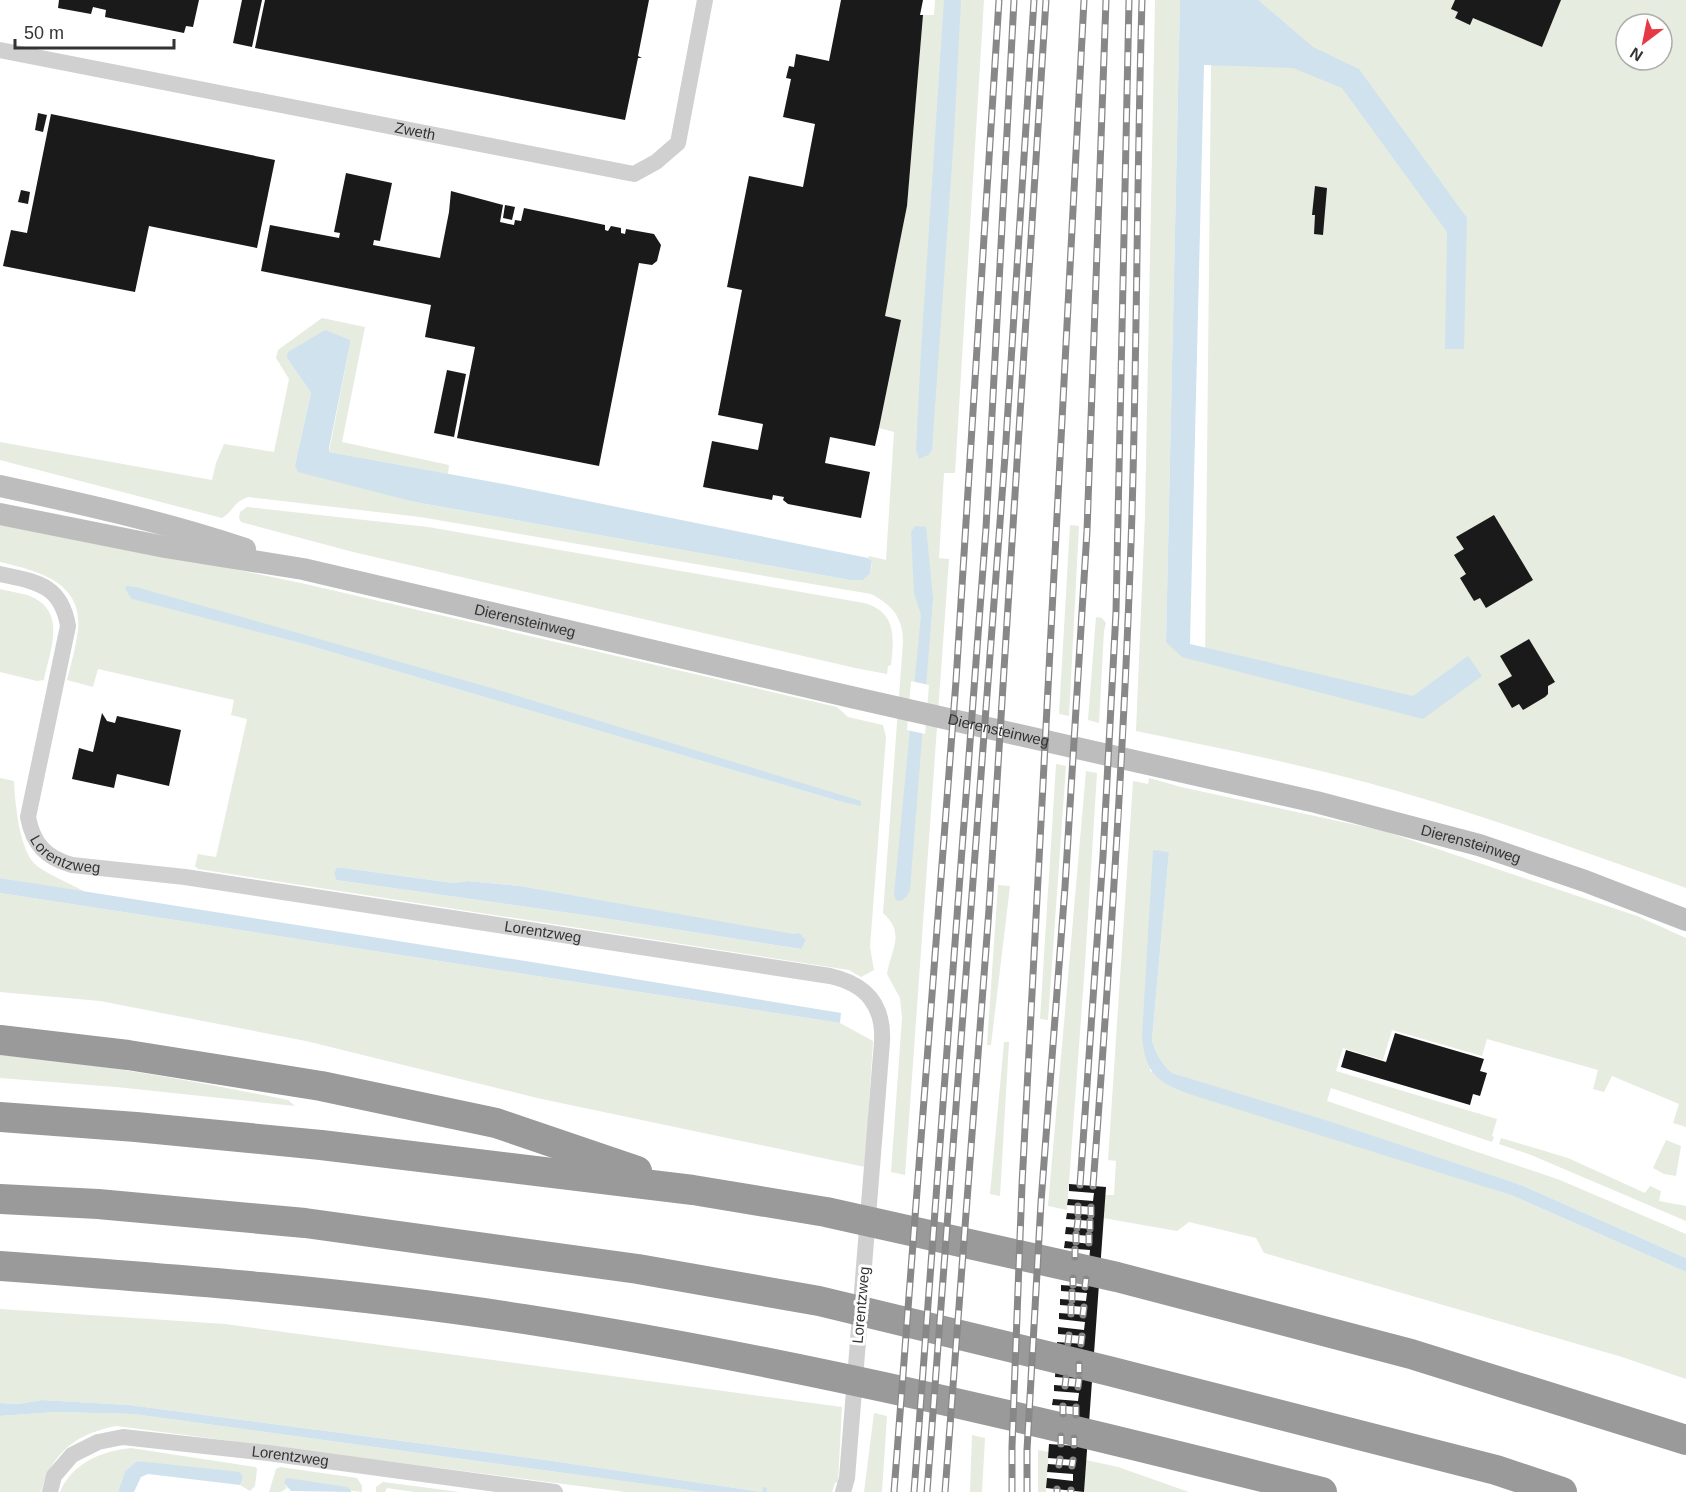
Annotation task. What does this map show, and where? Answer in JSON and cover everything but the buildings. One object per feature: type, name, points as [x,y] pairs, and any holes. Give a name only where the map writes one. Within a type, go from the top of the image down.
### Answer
[{"type":"highway","points":[[0,1040],[128,1055],[321,1086],[485,1121],[693,1190]]},
{"type":"highway","points":[[0,1117],[136,1127],[321,1145],[693,1190],[826,1212],[1117,1277],[1411,1354],[1686,1440]]},
{"type":"highway","points":[[0,1199],[98,1204],[304,1223],[638,1269],[819,1301],[1109,1371],[1496,1470],[1562,1492]]},
{"type":"highway","points":[[0,1266],[309,1290],[524,1319],[814,1371],[1104,1437],[1322,1492]]},
{"type":"highway","points":[[0,1281],[127,1275]]},
{"type":"main road","name":"Dierensteinweg","points":[[0,486],[88,505],[194,532],[303,569]]},
{"type":"main road","name":"Dierensteinweg","points":[[0,514],[165,547],[303,569],[851,697],[1316,802],[1479,845],[1585,881],[1686,920]]},
{"type":"street","name":"Zweth","points":[[0,50],[634,174],[656,162],[678,143],[705,0]]},
{"type":"street","name":"Lorentzweg","points":[[0,574],[37,582],[47,588],[56,595],[66,615],[68,626],[28,817],[34,839],[46,854],[55,859],[72,865],[196,879],[830,976],[854,984],[870,998],[880,1017],[882,1042],[847,1478],[843,1492]]},
{"type":"street","name":"Lorentzweg","points":[[50,1492],[54,1476],[72,1455],[98,1442],[123,1437],[268,1453],[555,1492]]},
{"type":"shaded area","points":[[935,0],[984,0],[955,473],[944,473],[939,558],[949,559],[905,1175],[891,1172],[902,1018],[900,998],[887,974],[895,942],[894,928],[883,913],[903,642],[901,626],[890,607],[871,594],[420,517],[248,497],[222,518],[0,460],[0,442],[212,480],[224,444],[274,452],[289,379],[276,358],[278,350],[322,318],[365,327],[342,442],[449,465],[448,474],[329,452],[350,344],[287,358],[311,393],[295,465],[415,502],[850,580],[863,580],[871,567],[872,561],[868,558],[869,556],[886,560],[894,432],[879,428],[901,320],[885,316],[907,206],[923,15],[934,15]]},
{"type":"shaded area","points":[[1155,0],[1180,0],[1166,642],[1205,663],[1211,69],[1214,0],[1686,0],[1686,888],[1506,825],[1397,791],[1300,766],[1136,731],[1145,515]]},
{"type":"shaded area","points":[[247,507],[428,527],[864,603],[875,607],[888,619],[893,645],[891,665],[888,666],[887,674],[855,668],[353,552],[241,522],[240,512]]},
{"type":"shaded area","points":[[0,521],[301,583],[837,707],[848,717],[883,725],[886,737],[870,947],[874,970],[861,977],[849,970],[198,869],[195,866],[198,854],[216,857],[247,719],[231,715],[234,700],[98,669],[93,687],[67,680],[78,630],[78,613],[73,600],[55,581],[0,562]],"holes":[[[125,589],[861,805],[835,800],[304,644],[133,599]],[[337,867],[453,883],[467,881],[520,886],[793,935],[800,933],[806,942],[800,949],[584,915],[336,880],[334,873]]]},
{"type":"shaded area","points":[[1070,525],[1079,526],[1069,716],[1059,714]]},
{"type":"shaded area","points":[[0,589],[36,599],[51,615],[52,647],[44,680],[37,681],[0,672]]},
{"type":"shaded area","points":[[1096,617],[1102,618],[1106,623],[1099,723],[1088,720]]},
{"type":"shaded area","points":[[1056,764],[1066,766],[1048,1020],[1040,1019]]},
{"type":"shaded area","points":[[1086,771],[1097,773],[1067,1210],[1048,1206]]},
{"type":"shaded area","points":[[0,778],[14,781],[19,826],[31,859],[43,870],[87,893],[0,878]]},
{"type":"shaded area","points":[[1149,778],[1384,831],[1637,916],[1686,938],[1686,1127],[1673,1123],[1679,1104],[1612,1076],[1604,1092],[1593,1089],[1598,1070],[1487,1039],[1482,1056],[1392,1030],[1383,1060],[1343,1048],[1336,1071],[1497,1119],[1492,1142],[1331,1088],[1327,1101],[1560,1180],[1686,1234],[1686,1258],[1521,1185],[1172,1073],[1159,1058],[1152,1040],[1169,852],[1153,851],[1150,1071],[1511,1195],[1686,1272],[1686,1379],[1622,1357],[1264,1253],[1256,1238],[1189,1222],[1177,1231],[1103,1218],[1105,1195],[1114,1195],[1116,1161],[1108,1160],[1133,781],[1148,784]]},
{"type":"shaded area","points":[[998,885],[1010,886],[991,1045],[987,1045]]},
{"type":"shaded area","points":[[0,893],[840,1023],[873,1041],[865,1167],[537,1098],[306,1041],[100,1001],[0,992]]},
{"type":"shaded area","points":[[1004,1042],[1009,1042],[1000,1196],[990,1194]]},
{"type":"shaded area","points":[[0,1055],[73,1063],[181,1080],[288,1100],[295,1106],[116,1087],[0,1078]]},
{"type":"shaded area","points":[[1501,1138],[1568,1158],[1645,1193],[1650,1186],[1661,1191],[1659,1201],[1686,1206],[1686,1221],[1531,1155],[1499,1144]]},
{"type":"shaded area","points":[[1666,1140],[1681,1146],[1676,1176],[1664,1174],[1653,1168]]},
{"type":"shaded area","points":[[0,1309],[225,1324],[842,1407],[838,1482],[835,1483],[832,1492],[767,1492],[767,1488],[763,1488],[762,1492],[546,1460],[129,1405],[42,1400],[18,1404],[0,1403]]},
{"type":"shaded area","points":[[56,1412],[133,1414],[704,1492],[625,1492],[116,1426],[89,1434],[68,1447],[52,1466],[41,1492],[0,1492],[0,1416]]},
{"type":"shaded area","points":[[874,1413],[887,1416],[882,1492],[864,1492]]},
{"type":"shaded area","points":[[972,1435],[985,1438],[982,1492],[970,1492]]},
{"type":"shaded area","points":[[131,1448],[255,1467],[257,1469],[255,1486],[250,1491],[240,1485],[243,1478],[137,1461],[125,1471],[118,1492],[60,1492],[72,1473],[89,1460],[109,1452]]},
{"type":"shaded area","points":[[1038,1450],[1049,1452],[1046,1492],[1038,1492]]},
{"type":"shaded area","points":[[1086,1460],[1118,1467],[1189,1492],[1084,1492]]},
{"type":"shaded area","points":[[280,1467],[357,1478],[362,1486],[362,1492],[284,1483],[287,1488],[281,1492],[269,1492],[276,1469]]},
{"type":"shaded area","points":[[383,1482],[460,1492],[414,1492],[387,1488],[385,1492],[376,1492],[376,1487]]},
{"type":"water","points":[[944,0],[961,0],[954,135],[932,450],[928,455],[919,459],[916,451],[921,351]]},
{"type":"water","points":[[1180,0],[1258,0],[1313,47],[1359,69],[1467,218],[1464,349],[1445,349],[1447,232],[1342,88],[1293,68],[1204,65],[1190,644],[1413,696],[1468,656],[1482,676],[1423,719],[1182,657],[1166,642]]},
{"type":"water","points":[[325,330],[350,340],[329,452],[509,485],[868,558],[872,561],[870,573],[863,580],[850,580],[415,502],[298,472],[295,465],[311,393],[287,358],[288,352]]},
{"type":"water","points":[[915,526],[926,527],[933,598],[910,890],[901,901],[896,900],[894,895],[921,615],[914,593],[911,532]]},
{"type":"water","points":[[126,586],[495,689],[861,801],[861,806],[304,644],[132,599],[125,589]]},
{"type":"water","points":[[1153,850],[1169,852],[1152,1040],[1159,1058],[1172,1073],[1322,1119],[1521,1185],[1686,1258],[1686,1272],[1511,1195],[1192,1095],[1162,1081],[1155,1075],[1146,1060],[1142,1036]]},
{"type":"water","points":[[337,867],[453,883],[467,881],[520,886],[793,934],[800,933],[806,941],[801,949],[336,880],[334,873]]},
{"type":"water","points":[[0,878],[841,1013],[840,1023],[0,893]]},
{"type":"water","points":[[42,1400],[129,1405],[546,1460],[762,1492],[703,1492],[133,1414],[56,1412],[0,1416],[0,1403],[18,1404]]},
{"type":"water","points":[[137,1461],[240,1472],[243,1478],[240,1485],[148,1474],[141,1477],[134,1492],[118,1492],[125,1471]]},
{"type":"water","points":[[287,1478],[347,1487],[351,1492],[291,1491],[284,1483]]},
{"type":"pier","points":[[911,681],[929,685],[925,734],[907,730]]},
{"type":"railway","points":[[894,1492],[956,681],[999,0]]},
{"type":"railway","points":[[914,1492],[986,528],[1014,0]]},
{"type":"railway","points":[[927,1492],[1005,456],[1034,0]]},
{"type":"railway","points":[[945,1492],[989,909],[1046,0]]},
{"type":"railway","points":[[1012,1492],[1022,1185],[1084,0]]},
{"type":"railway","points":[[1027,1492],[1027,1450],[1041,1202],[1065,887],[1087,531],[1106,0]]},
{"type":"railway","points":[[1080,1185],[1103,856],[1116,612],[1129,0]]},
{"type":"railway","points":[[1093,1186],[1116,850],[1129,597],[1142,0]]},
{"type":"railway","points":[[1078,1206],[1078,1214]]},
{"type":"railway","points":[[1091,1207],[1091,1215]]},
{"type":"railway","points":[[1077,1228],[1078,1220]]},
{"type":"railway","points":[[1090,1221],[1090,1229]]},
{"type":"railway","points":[[1076,1234],[1076,1242]]},
{"type":"railway","points":[[1089,1235],[1089,1243]]},
{"type":"railway","points":[[1075,1249],[1075,1257]]},
{"type":"railway","points":[[1073,1278],[1073,1285]]},
{"type":"railway","points":[[1085,1287],[1086,1279]]},
{"type":"railway","points":[[1072,1292],[1072,1300]]},
{"type":"railway","points":[[1071,1306],[1071,1314]]},
{"type":"railway","points":[[1083,1315],[1084,1307]]},
{"type":"railway","points":[[1068,1343],[1069,1335]]},
{"type":"railway","points":[[1081,1344],[1082,1336]]},
{"type":"railway","points":[[1079,1364],[1079,1372]]},
{"type":"railway","points":[[1065,1386],[1066,1378]]},
{"type":"railway","points":[[1078,1387],[1079,1379]]},
{"type":"railway","points":[[1063,1406],[1063,1414]]},
{"type":"railway","points":[[1076,1407],[1076,1415]]},
{"type":"railway","points":[[1061,1436],[1061,1444]]},
{"type":"railway","points":[[1074,1438],[1074,1445]]},
{"type":"railway","points":[[1059,1465],[1060,1459]]},
{"type":"railway","points":[[1072,1466],[1073,1460]]}]
